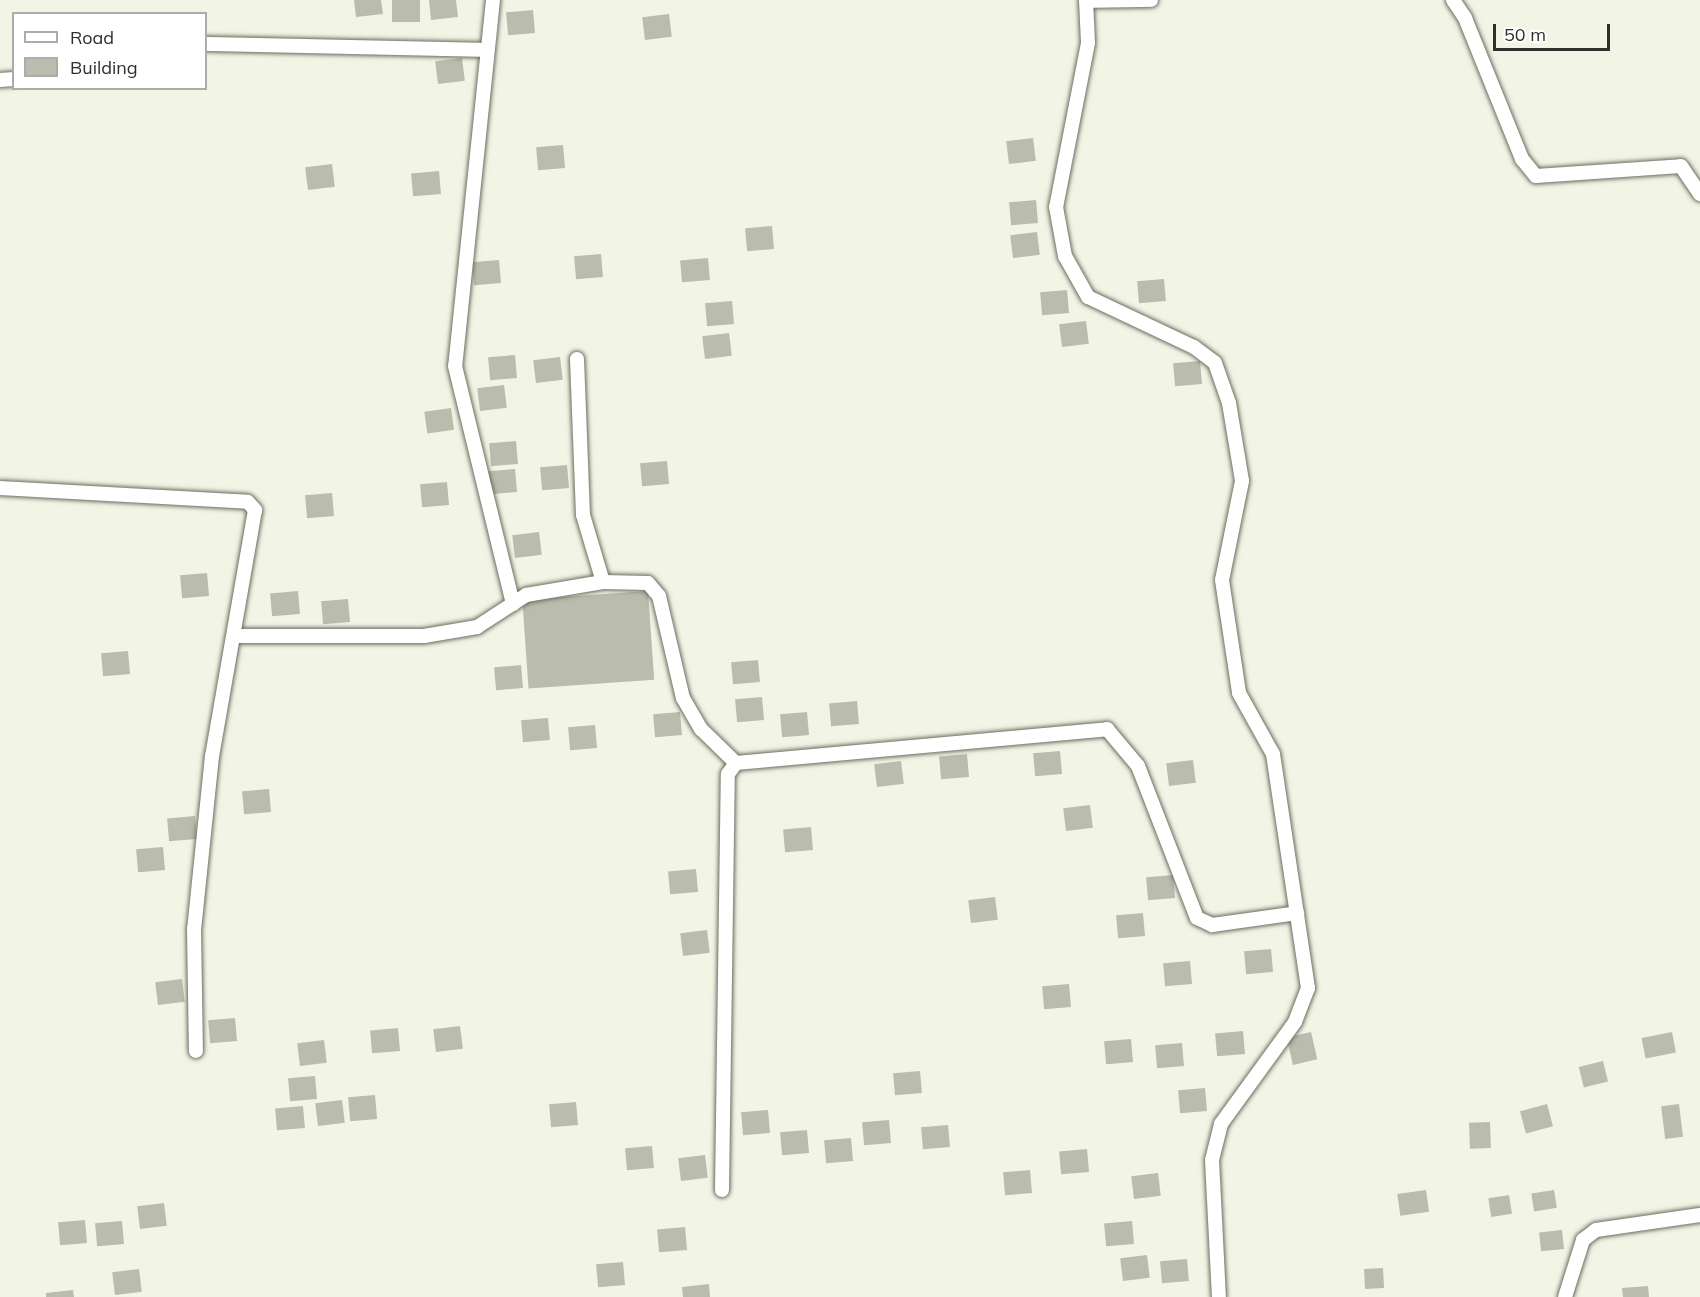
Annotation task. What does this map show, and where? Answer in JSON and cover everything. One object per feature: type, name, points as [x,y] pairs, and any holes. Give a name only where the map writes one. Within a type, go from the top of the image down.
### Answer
[{"type":"street","points":[[493,0],[484,50],[455,366],[513,604]]},
{"type":"street","points":[[1151,0],[1086,1],[1088,43],[1056,207],[1065,256],[1088,297],[1194,347],[1215,363],[1242,481],[1222,580],[1239,693],[1274,754],[1308,988],[1295,1022],[1221,1124],[1212,1160],[1219,1297]]},
{"type":"street","points":[[1453,0],[1465,18],[1522,159],[1536,176],[1681,166],[1700,194]]},
{"type":"street","points":[[207,44],[484,50]]},
{"type":"street","points":[[577,359],[584,515],[603,582]]},
{"type":"street","points":[[0,488],[248,502],[254,521],[213,756],[194,929],[196,1051]]},
{"type":"street","points":[[235,636],[424,636],[477,627],[526,595],[603,582],[648,583],[655,588],[683,698],[701,729],[736,763]]},
{"type":"street","points":[[722,1190],[728,774],[736,763],[1107,729],[1138,766],[1197,918],[1212,925],[1297,913]]},
{"type":"street","points":[[1564,1297],[1583,1240],[1596,1230],[1700,1215]]},
{"type":"building","points":[[354,0],[381,0],[383,14],[356,17]]},
{"type":"building","points":[[392,0],[420,0],[420,22],[392,22]]},
{"type":"building","points":[[429,0],[456,0],[458,17],[431,20]]},
{"type":"building","points":[[533,10],[535,33],[508,35],[506,12]]},
{"type":"building","points":[[669,14],[672,37],[645,40],[642,17]]},
{"type":"building","points":[[462,58],[465,81],[438,84],[435,61]]},
{"type":"building","points":[[1033,138],[1036,161],[1009,164],[1006,141]]},
{"type":"building","points":[[563,145],[565,168],[538,170],[536,147]]},
{"type":"building","points":[[332,164],[335,187],[308,190],[305,167]]},
{"type":"building","points":[[439,171],[441,194],[413,196],[411,173]]},
{"type":"building","points":[[1036,200],[1038,223],[1011,225],[1009,202]]},
{"type":"building","points":[[772,226],[774,249],[747,251],[745,228]]},
{"type":"building","points":[[1037,232],[1040,255],[1013,258],[1010,235]]},
{"type":"building","points":[[601,254],[603,277],[576,279],[574,256]]},
{"type":"building","points":[[708,258],[710,280],[682,282],[680,260]]},
{"type":"building","points":[[499,260],[501,283],[474,285],[472,262]]},
{"type":"building","points":[[1164,279],[1166,301],[1139,303],[1137,281]]},
{"type":"building","points":[[1067,290],[1069,313],[1042,315],[1040,292]]},
{"type":"building","points":[[732,301],[734,324],[707,326],[705,303]]},
{"type":"building","points":[[1086,321],[1089,344],[1062,347],[1059,324]]},
{"type":"building","points":[[729,333],[732,356],[705,359],[702,336]]},
{"type":"building","points":[[515,355],[517,378],[490,380],[488,357]]},
{"type":"building","points":[[560,357],[563,380],[536,383],[533,360]]},
{"type":"building","points":[[1200,361],[1202,384],[1175,386],[1173,363]]},
{"type":"building","points":[[504,385],[507,408],[480,411],[477,388]]},
{"type":"building","points":[[451,408],[454,430],[427,434],[424,412]]},
{"type":"building","points":[[516,441],[518,464],[491,466],[489,443]]},
{"type":"building","points":[[667,461],[669,484],[642,486],[640,463]]},
{"type":"building","points":[[567,465],[569,488],[542,490],[540,467]]},
{"type":"building","points":[[515,469],[517,492],[490,494],[488,471]]},
{"type":"building","points":[[447,482],[449,505],[422,507],[420,484]]},
{"type":"building","points":[[332,493],[334,516],[307,518],[305,495]]},
{"type":"building","points":[[539,532],[542,555],[515,558],[512,535]]},
{"type":"building","points":[[207,573],[209,596],[182,598],[180,575]]},
{"type":"building","points":[[298,591],[300,614],[272,616],[270,593]]},
{"type":"building","points":[[648,591],[654,680],[529,689],[522,600]]},
{"type":"building","points":[[348,599],[350,622],[323,624],[321,601]]},
{"type":"building","points":[[128,651],[130,674],[103,676],[101,653]]},
{"type":"building","points":[[758,660],[760,682],[733,684],[731,662]]},
{"type":"building","points":[[521,665],[523,688],[496,690],[494,667]]},
{"type":"building","points":[[762,697],[764,720],[737,722],[735,699]]},
{"type":"building","points":[[857,701],[859,724],[831,726],[829,703]]},
{"type":"building","points":[[680,712],[682,735],[655,737],[653,714]]},
{"type":"building","points":[[807,712],[809,735],[782,737],[780,714]]},
{"type":"building","points":[[548,718],[550,740],[523,742],[521,720]]},
{"type":"building","points":[[595,725],[597,748],[570,750],[568,727]]},
{"type":"building","points":[[1060,751],[1062,774],[1035,776],[1033,753]]},
{"type":"building","points":[[967,754],[969,777],[941,779],[939,756]]},
{"type":"building","points":[[1193,760],[1196,783],[1169,786],[1166,763]]},
{"type":"building","points":[[901,761],[904,784],[877,787],[874,764]]},
{"type":"building","points":[[269,789],[271,812],[244,814],[242,791]]},
{"type":"building","points":[[1090,805],[1093,828],[1066,831],[1063,808]]},
{"type":"building","points":[[195,816],[197,839],[169,841],[167,818]]},
{"type":"building","points":[[811,827],[813,850],[785,852],[783,829]]},
{"type":"building","points":[[163,847],[165,870],[138,872],[136,849]]},
{"type":"building","points":[[696,869],[698,892],[670,894],[668,871]]},
{"type":"building","points":[[1173,875],[1175,898],[1148,900],[1146,877]]},
{"type":"building","points":[[995,897],[998,920],[971,923],[968,900]]},
{"type":"building","points":[[1143,913],[1145,936],[1118,938],[1116,915]]},
{"type":"building","points":[[707,930],[710,953],[683,956],[680,933]]},
{"type":"building","points":[[1271,949],[1273,972],[1246,974],[1244,951]]},
{"type":"building","points":[[1190,961],[1192,984],[1165,986],[1163,963]]},
{"type":"building","points":[[182,979],[185,1002],[158,1005],[155,982]]},
{"type":"building","points":[[1069,984],[1071,1007],[1044,1009],[1042,986]]},
{"type":"building","points":[[235,1018],[237,1041],[210,1043],[208,1020]]},
{"type":"building","points":[[460,1026],[463,1049],[436,1052],[433,1029]]},
{"type":"building","points":[[398,1028],[400,1051],[372,1053],[370,1030]]},
{"type":"building","points":[[1243,1031],[1245,1054],[1217,1056],[1215,1033]]},
{"type":"building","points":[[1311,1032],[1317,1059],[1293,1065],[1287,1038]]},
{"type":"building","points":[[1672,1032],[1676,1053],[1646,1059],[1642,1038]]},
{"type":"building","points":[[1131,1039],[1133,1062],[1106,1064],[1104,1041]]},
{"type":"building","points":[[324,1040],[327,1063],[300,1066],[297,1043]]},
{"type":"building","points":[[1182,1043],[1184,1066],[1157,1068],[1155,1045]]},
{"type":"building","points":[[1603,1061],[1608,1081],[1584,1087],[1579,1067]]},
{"type":"building","points":[[920,1071],[922,1093],[895,1095],[893,1073]]},
{"type":"building","points":[[315,1076],[317,1099],[290,1101],[288,1078]]},
{"type":"building","points":[[1205,1088],[1207,1111],[1180,1113],[1178,1090]]},
{"type":"building","points":[[375,1095],[377,1119],[350,1121],[348,1097]]},
{"type":"building","points":[[342,1100],[345,1123],[318,1126],[315,1103]]},
{"type":"building","points":[[576,1102],[578,1125],[551,1127],[549,1104]]},
{"type":"building","points":[[1547,1104],[1553,1126],[1526,1133],[1520,1111]]},
{"type":"building","points":[[1679,1104],[1683,1137],[1665,1139],[1661,1106]]},
{"type":"building","points":[[303,1106],[305,1128],[277,1130],[275,1108]]},
{"type":"building","points":[[768,1110],[770,1133],[743,1135],[741,1112]]},
{"type":"building","points":[[889,1120],[891,1143],[864,1145],[862,1122]]},
{"type":"building","points":[[1490,1122],[1491,1148],[1470,1149],[1469,1123]]},
{"type":"building","points":[[948,1125],[950,1147],[923,1149],[921,1127]]},
{"type":"building","points":[[807,1130],[809,1153],[782,1155],[780,1132]]},
{"type":"building","points":[[851,1138],[853,1161],[826,1163],[824,1140]]},
{"type":"building","points":[[652,1146],[654,1168],[627,1170],[625,1148]]},
{"type":"building","points":[[1087,1149],[1089,1172],[1061,1174],[1059,1151]]},
{"type":"building","points":[[705,1155],[708,1178],[681,1181],[678,1158]]},
{"type":"building","points":[[1030,1170],[1032,1193],[1005,1195],[1003,1172]]},
{"type":"building","points":[[1158,1173],[1161,1196],[1134,1199],[1131,1176]]},
{"type":"building","points":[[1426,1190],[1429,1212],[1400,1216],[1397,1194]]},
{"type":"building","points":[[1554,1190],[1557,1208],[1534,1211],[1531,1194]]},
{"type":"building","points":[[1509,1195],[1512,1214],[1491,1217],[1488,1198]]},
{"type":"building","points":[[164,1203],[167,1226],[140,1229],[137,1206]]},
{"type":"building","points":[[85,1220],[87,1243],[60,1245],[58,1222]]},
{"type":"building","points":[[122,1221],[124,1244],[97,1246],[95,1223]]},
{"type":"building","points":[[1132,1221],[1134,1244],[1106,1246],[1104,1223]]},
{"type":"building","points":[[685,1227],[687,1250],[659,1252],[657,1229]]},
{"type":"building","points":[[1562,1230],[1564,1249],[1541,1251],[1539,1232]]},
{"type":"building","points":[[1147,1255],[1150,1278],[1123,1281],[1120,1258]]},
{"type":"building","points":[[1187,1259],[1189,1281],[1162,1283],[1160,1261]]},
{"type":"building","points":[[623,1262],[625,1285],[598,1287],[596,1264]]},
{"type":"building","points":[[1383,1268],[1384,1288],[1365,1289],[1364,1269]]},
{"type":"building","points":[[139,1269],[142,1292],[115,1295],[112,1272]]},
{"type":"building","points":[[709,1284],[710,1297],[683,1297],[682,1287]]},
{"type":"building","points":[[1648,1286],[1649,1297],[1623,1297],[1622,1288]]},
{"type":"building","points":[[73,1290],[74,1297],[46,1297],[46,1293]]}]
